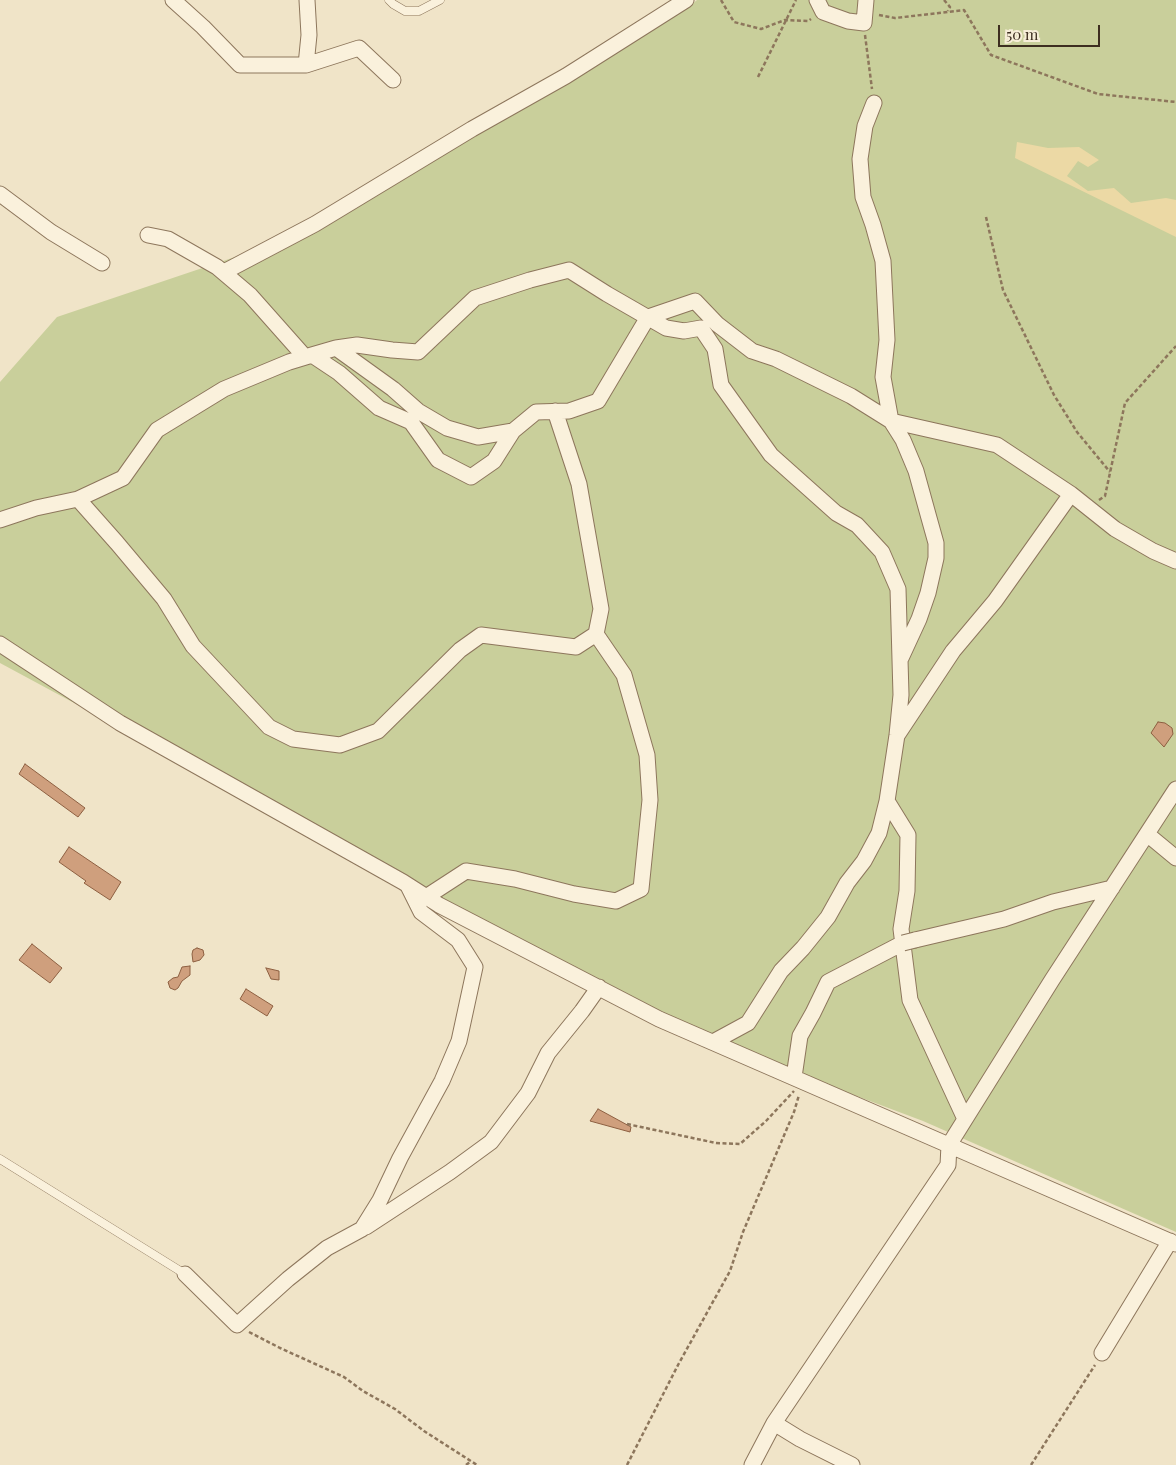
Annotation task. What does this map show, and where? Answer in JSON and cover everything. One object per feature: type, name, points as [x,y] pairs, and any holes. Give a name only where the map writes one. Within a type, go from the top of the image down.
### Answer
[{"type":"street","points":[[173,0],[203,27],[240,65],[306,64],[359,48],[393,80]]},
{"type":"street","points":[[306,64],[309,35],[307,0]]},
{"type":"street","points":[[224,272],[315,224],[472,129],[566,76],[686,0]]},
{"type":"street","points":[[820,6],[848,21],[864,23],[866,0]]},
{"type":"street","points":[[874,102],[865,126],[860,159],[862,197],[883,261],[887,340],[884,377],[891,421],[903,440],[916,471],[936,543],[936,558],[928,593],[919,619],[901,658]]},
{"type":"street","points":[[0,194],[51,232],[102,263]]},
{"type":"street","points":[[148,235],[168,239],[224,272],[250,295],[305,357]]},
{"type":"street","points":[[0,520],[36,508],[78,499],[123,478],[157,430],[224,389],[288,362],[336,348],[358,345],[418,352],[475,298],[530,280],[569,270],[666,328],[684,331],[702,328],[715,349],[721,385],[771,455],[836,512],[857,525],[882,552],[898,589],[901,658],[897,735],[888,801],[879,833],[864,861],[847,883],[828,917],[781,971],[748,1023],[713,1042]]},
{"type":"street","points":[[305,357],[312,355],[339,373],[378,408],[411,422],[438,460],[471,476],[494,461],[513,430],[536,412],[569,410],[598,401],[648,317],[696,301],[718,324],[752,351],[776,359],[851,396],[891,421],[997,445],[1071,494],[1115,529],[1153,551],[1176,561]]},
{"type":"street","points":[[336,348],[393,389],[418,411],[447,428],[478,437],[513,430]]},
{"type":"street","points":[[426,897],[466,871],[516,879],[574,894],[616,901],[640,889],[650,800],[647,754],[624,675],[596,634],[601,609],[579,484],[555,411]]},
{"type":"street","points":[[897,735],[953,651],[995,601],[1071,494]]},
{"type":"street","points":[[78,499],[118,543],[164,599],[193,646],[269,727],[293,738],[340,745],[378,732],[460,650],[481,635],[576,647],[596,634]]},
{"type":"street","points":[[0,644],[120,723],[407,885],[439,905],[659,1018],[1173,1242],[1102,1353]]},
{"type":"street","points":[[752,1465],[774,1424],[948,1165],[949,1145],[1176,789]]},
{"type":"street","points":[[888,801],[908,835],[908,891],[901,929],[910,1000],[965,1119]]},
{"type":"street","points":[[1147,834],[1176,858]]},
{"type":"street","points":[[362,1229],[380,1200],[400,1158],[442,1081],[456,1049],[475,967],[458,940],[421,912],[407,885]]},
{"type":"street","points":[[799,1079],[800,1036],[828,982],[909,941],[1004,919],[1053,902],[1112,888]]},
{"type":"street","points":[[185,1274],[237,1325],[288,1279],[327,1248],[410,1200],[491,1142],[528,1093],[548,1053],[599,987]]},
{"type":"street","points":[[774,1424],[852,1465]]},
{"type":"lane","points":[[389,0],[405,11],[419,11],[440,0]]},
{"type":"lane","points":[[0,1159],[185,1274]]},
{"type":"path","points":[[721,0],[734,22],[761,29],[785,20],[808,21],[820,6]]},
{"type":"path","points":[[758,77],[796,0]]},
{"type":"path","points":[[944,0],[950,7],[948,12]]},
{"type":"path","points":[[874,102],[864,23],[875,14],[895,18],[964,10],[991,55],[1098,94],[1176,102]]},
{"type":"path","points":[[986,217],[1003,290],[1050,387],[1077,432],[1110,472]]},
{"type":"path","points":[[1086,506],[1105,496],[1125,403],[1176,346]]},
{"type":"path","points":[[627,1124],[716,1143],[740,1144],[766,1121],[799,1079]]},
{"type":"path","points":[[628,1465],[678,1365],[730,1271],[743,1232],[794,1112],[799,1079]]},
{"type":"path","points":[[237,1325],[280,1348],[344,1378],[395,1409],[477,1465]]},
{"type":"path","points":[[1031,1465],[1102,1353]]},
{"type":"path","points":[[466,1465],[470,1462]]},
{"type":"green space","points":[[697,0],[1176,0],[1176,1232],[923,1121],[713,1042],[484,924],[0,663],[0,382],[57,317],[327,226]]},
{"type":"sand","points":[[1017,142],[1048,148],[1079,147],[1099,160],[1088,167],[1078,161],[1067,176],[1088,191],[1114,188],[1131,203],[1166,198],[1176,200],[1176,237],[1015,158]]},
{"type":"building","points":[[1158,722],[1165,723],[1172,728],[1173,734],[1164,747],[1151,733]]},
{"type":"building","points":[[25,764],[85,808],[78,817],[19,774]]},
{"type":"building","points":[[69,847],[121,882],[110,900],[84,883],[86,881],[59,862]]},
{"type":"building","points":[[32,944],[62,968],[50,983],[19,960]]},
{"type":"building","points":[[197,948],[203,950],[204,955],[200,960],[193,962],[193,950]]},
{"type":"building","points":[[190,966],[190,975],[175,990],[170,988],[168,982],[178,977],[182,967]]},
{"type":"building","points":[[266,968],[279,971],[279,980],[271,979]]},
{"type":"building","points":[[246,989],[273,1006],[267,1016],[240,999]]},
{"type":"building","points":[[598,1109],[631,1127],[630,1132],[590,1121]]}]
